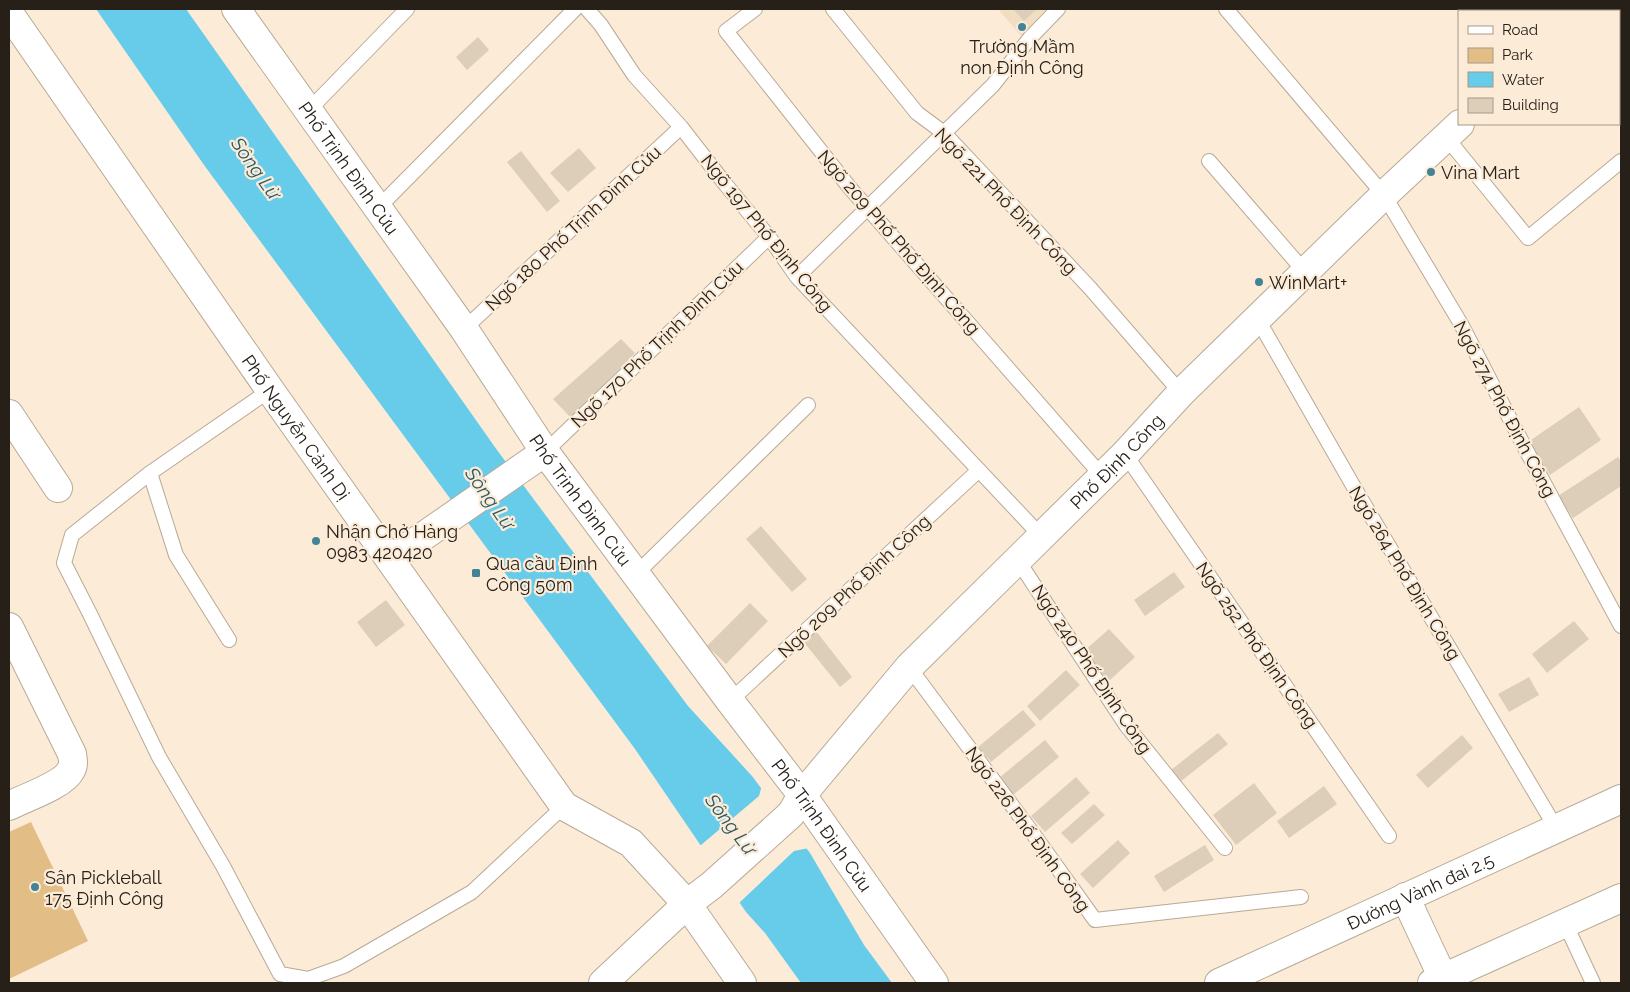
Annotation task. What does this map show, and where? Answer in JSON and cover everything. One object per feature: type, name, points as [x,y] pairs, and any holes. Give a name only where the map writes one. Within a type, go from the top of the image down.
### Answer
[{"type":"main road","name":"Phố Trịnh Đình Cửu","points":[[236,9],[464,329],[545,452],[730,700],[796,805],[934,983]]},
{"type":"main road","name":"Phố Nguyễn Cảnh Dị","points":[[9,13],[270,390],[564,806],[631,843],[687,904],[742,983]]},
{"type":"main road","name":"Phố Định Công","points":[[687,904],[712,886],[796,805],[909,668],[1040,536],[1126,454],[1181,393],[1453,130]]},
{"type":"main road","points":[[9,414],[58,488]]},
{"type":"main road","points":[[390,559],[545,452]]},
{"type":"main road","points":[[9,627],[72,754],[73,764],[63,780],[9,806]]},
{"type":"main road","name":"Đường Vành đai 2.5","points":[[1219,983],[1621,799]]},
{"type":"main road","points":[[1405,897],[1440,981],[1565,922],[1621,898]]},
{"type":"main road","points":[[603,983],[687,904]]},
{"type":"lane","points":[[308,111],[407,9]]},
{"type":"lane","points":[[377,209],[575,9]]},
{"type":"lane","name":"Ngõ 197 Phố Định Công","points":[[587,9],[601,25],[634,75],[681,127],[769,237],[797,277],[1040,536]]},
{"type":"lane","name":"Ngõ 209 Phố Phố Định Công","points":[[755,9],[726,31],[868,209],[1102,476]]},
{"type":"lane","name":"Ngõ 221 Phố Định Công","points":[[832,9],[917,114],[944,133],[1090,288],[1181,393]]},
{"type":"lane","points":[[797,277],[993,85],[1030,38],[1058,9]]},
{"type":"lane","name":"Ngõ 274 Phố Định Công","points":[[1226,9],[1384,195],[1461,324],[1530,457],[1620,619]]},
{"type":"lane","name":"Ngõ 180 Phố Trịnh Đình Cửu","points":[[464,329],[681,127]]},
{"type":"lane","points":[[1453,130],[1528,238],[1621,161]]},
{"type":"lane","points":[[1209,162],[1305,272]]},
{"type":"lane","name":"Ngõ 170 Phố Trịnh Đình Cửu","points":[[545,452],[769,237]]},
{"type":"lane","name":"Ngõ 264 Phố Định Công","points":[[1257,318],[1355,489],[1556,828]]},
{"type":"lane","points":[[270,390],[150,473],[72,535],[64,563],[159,757],[223,866],[280,974],[308,978],[344,966],[472,892],[564,806]]},
{"type":"lane","points":[[636,574],[808,405]]},
{"type":"lane","name":"Ngõ 252 Phố Định Công","points":[[1126,454],[1389,836]]},
{"type":"lane","name":"Ngõ 209 Phố Định Công","points":[[730,700],[979,470]]},
{"type":"lane","points":[[150,473],[176,555],[229,640]]},
{"type":"lane","name":"Ngõ 240 Phố Định Công","points":[[1017,559],[1126,725],[1226,848]]},
{"type":"lane","name":"Ngõ 226 Phố Định Công","points":[[909,668],[1034,835],[1094,920],[1301,897]]},
{"type":"lane","points":[[1565,922],[1593,983]]},
{"type":"shaded area","name":"Trường Mầm non Định Công","points":[[998,9],[1047,9],[1039,16],[1023,38]]},
{"type":"green space","name":"Sân Pickleball 175 Định Công","points":[[31,822],[88,941],[9,979],[9,832]]},
{"type":"water","name":"Sông Lừ","points":[[96,9],[186,9],[497,450],[688,706],[752,776],[810,853],[864,945],[892,983],[801,983],[765,933],[746,912],[635,749],[204,165]]},
{"type":"pier","points":[[762,785],[809,848],[794,851],[738,904],[698,845],[701,845],[759,796]]},
{"type":"building","points":[[1013,9],[1037,9],[1024,21]]},
{"type":"building","points":[[478,37],[489,50],[467,70],[456,57]]},
{"type":"building","points":[[579,148],[596,168],[568,192],[550,173]]},
{"type":"building","points":[[521,151],[560,201],[547,212],[507,162]]},
{"type":"building","points":[[621,339],[635,353],[571,418],[553,399]]},
{"type":"building","points":[[1579,407],[1601,440],[1550,475],[1528,442]]},
{"type":"building","points":[[1618,457],[1621,461],[1621,486],[1573,518],[1558,496]]},
{"type":"building","points":[[761,526],[807,579],[792,592],[746,539]]},
{"type":"building","points":[[1174,572],[1185,587],[1145,616],[1134,600]]},
{"type":"building","points":[[386,600],[405,625],[376,647],[357,622]]},
{"type":"building","points":[[750,603],[768,621],[726,664],[707,646]]},
{"type":"building","points":[[1574,621],[1589,639],[1547,673],[1532,654]]},
{"type":"building","points":[[1109,629],[1135,657],[1109,681],[1082,653]]},
{"type":"building","points":[[816,631],[852,677],[840,687],[803,641]]},
{"type":"building","points":[[1066,670],[1080,685],[1040,721],[1027,706]]},
{"type":"building","points":[[1529,677],[1539,695],[1509,712],[1498,694]]},
{"type":"building","points":[[1023,710],[1036,725],[991,762],[978,747]]},
{"type":"building","points":[[1218,733],[1228,744],[1180,782],[1171,770]]},
{"type":"building","points":[[1462,735],[1473,748],[1428,788],[1416,775]]},
{"type":"building","points":[[1045,740],[1059,757],[1013,795],[999,778]]},
{"type":"building","points":[[1076,777],[1090,793],[1045,832],[1031,816]]},
{"type":"building","points":[[1254,783],[1277,813],[1236,845],[1213,815]]},
{"type":"building","points":[[1324,786],[1337,804],[1289,838],[1277,821]]},
{"type":"building","points":[[1094,804],[1105,815],[1072,844],[1061,833]]},
{"type":"building","points":[[1118,840],[1130,853],[1093,888],[1080,874]]},
{"type":"building","points":[[1205,845],[1214,860],[1164,892],[1154,876]]},
{"type":"place","name":"Trường Mầm non Định Công","points":[[1022,27]]},
{"type":"place","name":"Vina Mart","points":[[1431,172]]},
{"type":"place","name":"WinMart+","points":[[1259,282]]},
{"type":"place","name":"Nhận Chở Hàng 0983 420420","points":[[316,541]]},
{"type":"place","name":"Qua cầu Định Công 50m","points":[[476,573]]},
{"type":"place","name":"Sân Pickleball 175 Định Công","points":[[35,887]]}]
